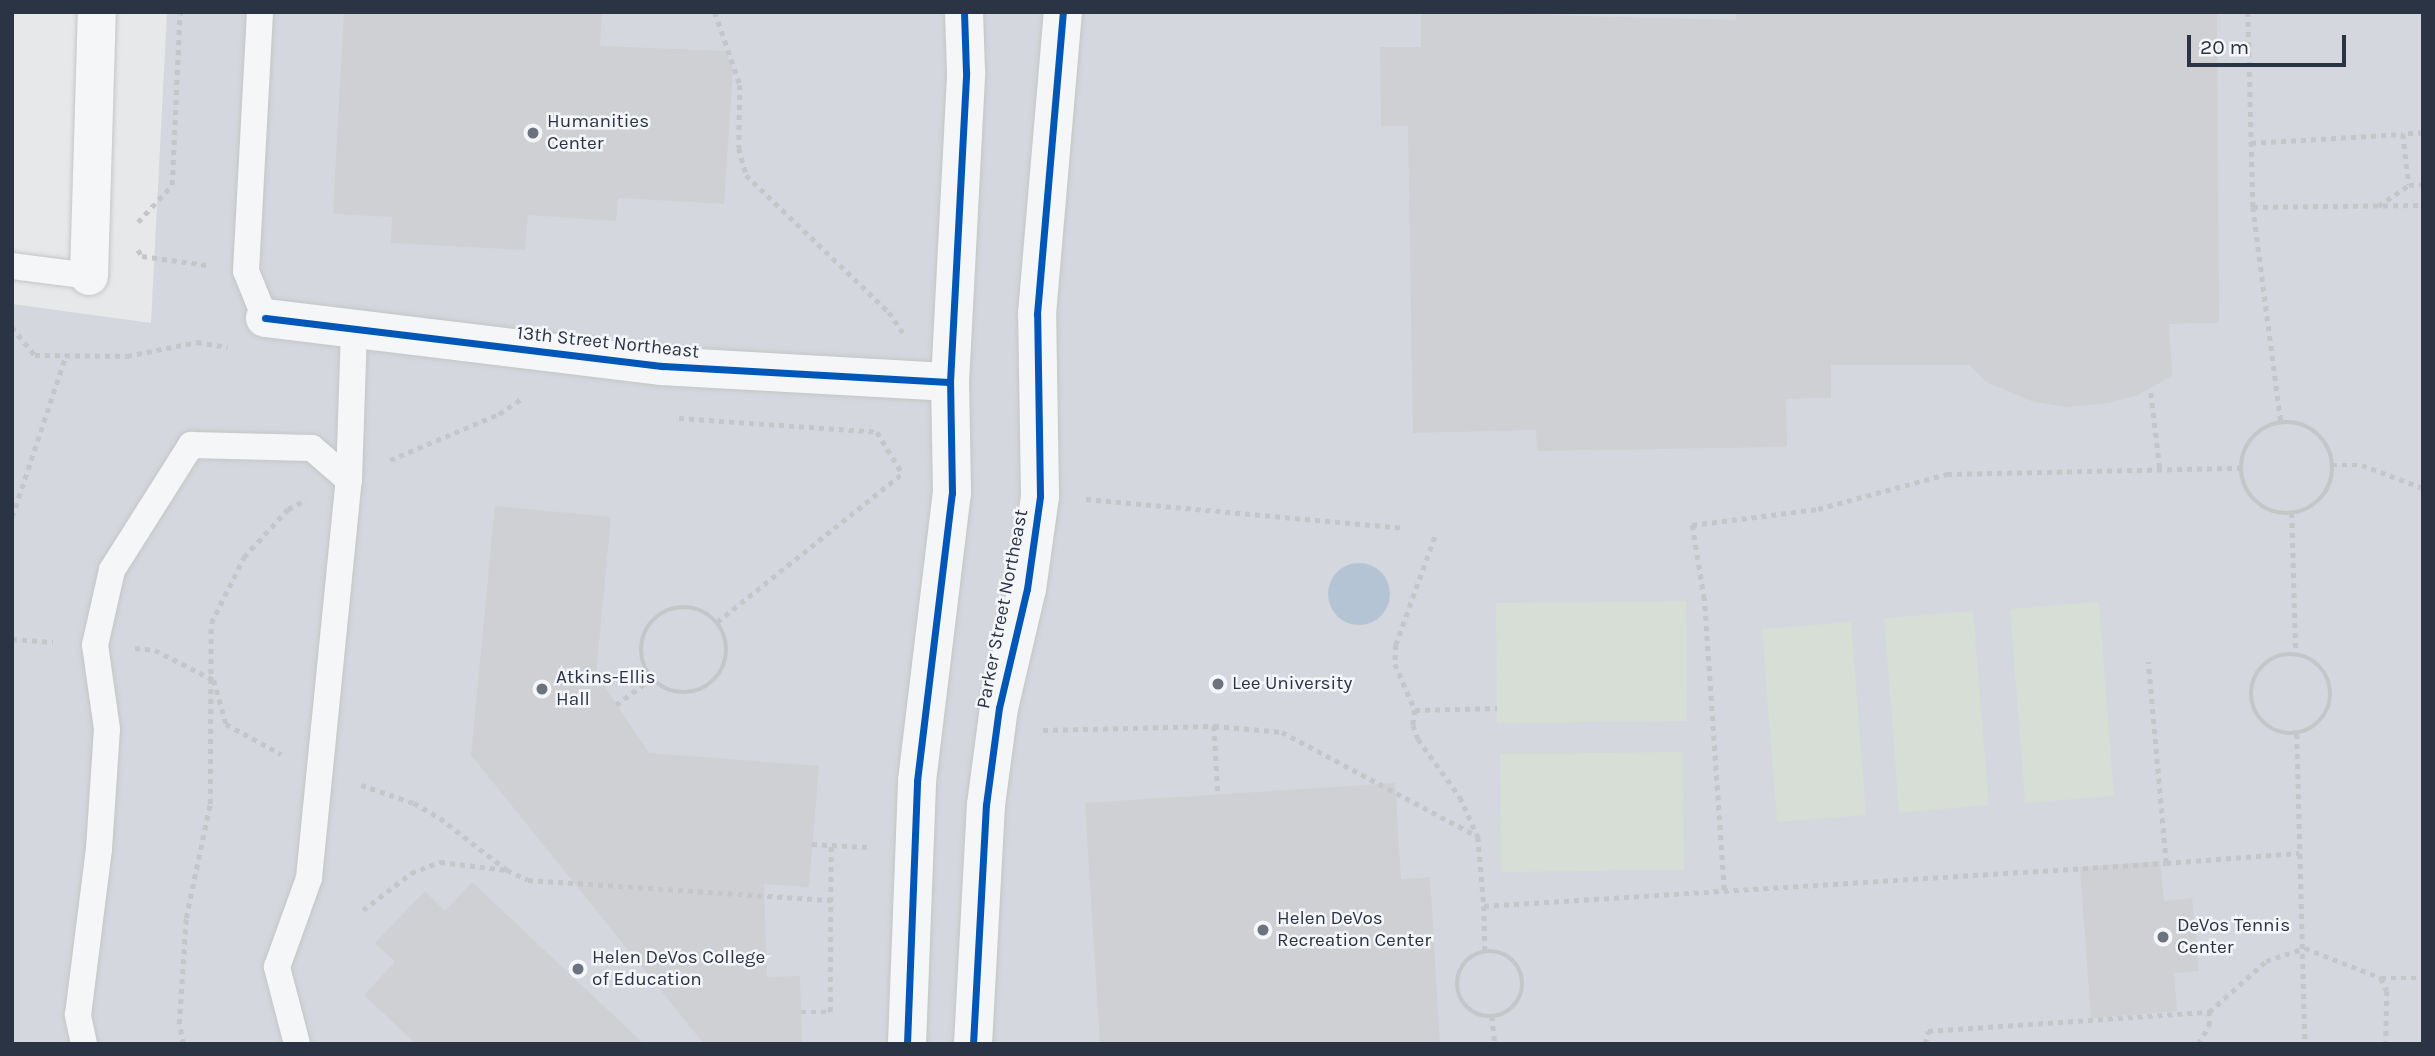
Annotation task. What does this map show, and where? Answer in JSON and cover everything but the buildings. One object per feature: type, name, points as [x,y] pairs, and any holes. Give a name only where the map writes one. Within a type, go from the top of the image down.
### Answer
[{"type":"street","points":[[89,276],[97,12]]},
{"type":"street","points":[[907,1044],[917,781],[952,493],[950,382],[966,72],[964,12]]},
{"type":"street","name":"Parker Street Northeast","points":[[973,1044],[986,805],[999,708],[1027,589],[1040,496],[1037,314],[1063,12]]},
{"type":"street","name":"13th Street Northeast","points":[[265,318],[662,366],[950,382]]},
{"type":"lane","points":[[260,12],[246,271],[265,318]]},
{"type":"lane","points":[[12,266],[89,276]]},
{"type":"lane","points":[[297,1044],[277,967],[309,878],[349,480],[354,330]]},
{"type":"lane","points":[[84,1044],[78,1015],[99,849],[107,729],[94,645],[112,570],[191,445],[313,447],[349,480]]},
{"type":"path","points":[[134,232],[172,185],[180,12]]},
{"type":"path","points":[[715,12],[740,85],[739,148],[746,175],[889,312],[911,345]]},
{"type":"path","points":[[2248,12],[2253,207],[2281,422]]},
{"type":"path","points":[[2251,143],[2423,133]]},
{"type":"path","points":[[2403,134],[2409,185]]},
{"type":"path","points":[[2377,206],[2409,185],[2423,184]]},
{"type":"path","points":[[2253,207],[2423,205]]},
{"type":"path","points":[[134,241],[142,256],[246,271]]},
{"type":"path","points":[[12,327],[35,355],[127,356],[197,342]]},
{"type":"path","points":[[12,517],[66,355]]},
{"type":"path","points":[[183,1044],[178,1024],[186,918],[210,804],[214,680],[211,624],[244,557],[288,509],[499,414],[531,393]]},
{"type":"path","points":[[2151,393],[2160,470]]},
{"type":"path","points":[[2281,422],[2297,423],[2324,440],[2332,465],[2329,485],[2320,499],[2292,513],[2268,509],[2255,501],[2240,468],[2252,438],[2281,422]]},
{"type":"path","points":[[2332,465],[2362,465],[2423,488]]},
{"type":"path","points":[[1724,890],[1704,599],[1692,525],[1818,509],[1947,474],[2240,468]]},
{"type":"path","points":[[717,622],[904,475]]},
{"type":"path","points":[[1076,499],[1405,528]]},
{"type":"path","points":[[2292,513],[2295,655]]},
{"type":"path","points":[[1435,537],[1396,645],[1395,663],[1415,710],[1413,724],[1418,739],[1460,797],[1478,837],[1485,906],[1485,951]]},
{"type":"path","points":[[687,607],[701,610],[717,622],[727,643],[727,657],[713,683],[688,693],[662,687],[652,678],[641,653],[642,640],[658,615],[687,607]]},
{"type":"path","points":[[12,639],[155,650],[214,680],[226,724],[273,751],[414,803],[507,870],[528,880],[831,900]]},
{"type":"path","points":[[2295,655],[2324,671],[2331,694],[2323,718],[2297,734],[2267,727],[2252,704],[2252,690],[2264,665],[2275,658],[2295,655]]},
{"type":"path","points":[[2148,662],[2166,863]]},
{"type":"path","points":[[617,705],[652,678]]},
{"type":"path","points":[[1415,710],[1497,708]]},
{"type":"path","points":[[1028,730],[1214,726],[1282,732],[1478,837]]},
{"type":"path","points":[[1214,726],[1218,794]]},
{"type":"path","points":[[2297,734],[2305,948],[2305,1044]]},
{"type":"path","points":[[812,844],[869,847]]},
{"type":"path","points":[[801,1012],[830,1012],[831,845]]},
{"type":"path","points":[[1485,906],[2300,853]]},
{"type":"path","points":[[363,910],[425,866],[461,862],[507,870]]},
{"type":"path","points":[[1925,1044],[1928,1031],[2209,1012],[2266,961],[2305,948],[2381,978],[2423,978]]},
{"type":"path","points":[[1485,951],[1506,955],[1521,970],[1523,979],[1513,1007],[1492,1016],[1471,1010],[1458,991],[1461,969],[1485,951]]},
{"type":"path","points":[[2381,978],[2387,991],[2386,1044]]},
{"type":"path","points":[[2198,1044],[2209,1026],[2209,1012]]},
{"type":"path","points":[[1492,1016],[1495,1044]]},
{"type":"shaded area","name":"Lee University","points":[[167,12],[2423,12],[2423,1044],[12,1044],[12,304],[151,323]]},
{"type":"shaded area","points":[[1686,601],[1687,721],[1497,723],[1496,603]]},
{"type":"shaded area","points":[[2099,602],[2114,796],[2025,803],[2010,609]]},
{"type":"shaded area","points":[[1973,611],[1989,805],[1899,813],[1884,618]]},
{"type":"shaded area","points":[[1851,622],[1866,815],[1777,822],[1762,629]]},
{"type":"shaded area","points":[[1683,752],[1684,870],[1501,872],[1500,754]]},
{"type":"water","points":[[1353,563],[1365,563],[1381,572],[1388,582],[1388,606],[1381,616],[1365,625],[1353,625],[1342,620],[1333,611],[1328,600],[1328,588],[1333,577],[1342,568]]},
{"type":"cycle path","points":[[907,1044],[917,781],[952,493],[950,382],[966,72],[964,12]]},
{"type":"cycle path","points":[[973,1044],[986,805],[999,708],[1027,589],[1040,496],[1037,314],[1063,12]]},
{"type":"cycle path","points":[[265,318],[662,366],[950,382]]},
{"type":"place","name":"Humanities Center","points":[[533,133]]},
{"type":"place","name":"Lee University","points":[[1218,684]]},
{"type":"place","name":"Atkins-Ellis Hall","points":[[542,689]]},
{"type":"place","name":"Helen DeVos Recreation Center","points":[[1263,930]]},
{"type":"place","name":"DeVos Tennis Center","points":[[2163,937]]},
{"type":"place","name":"Helen DeVos College of Education","points":[[578,969]]}]
